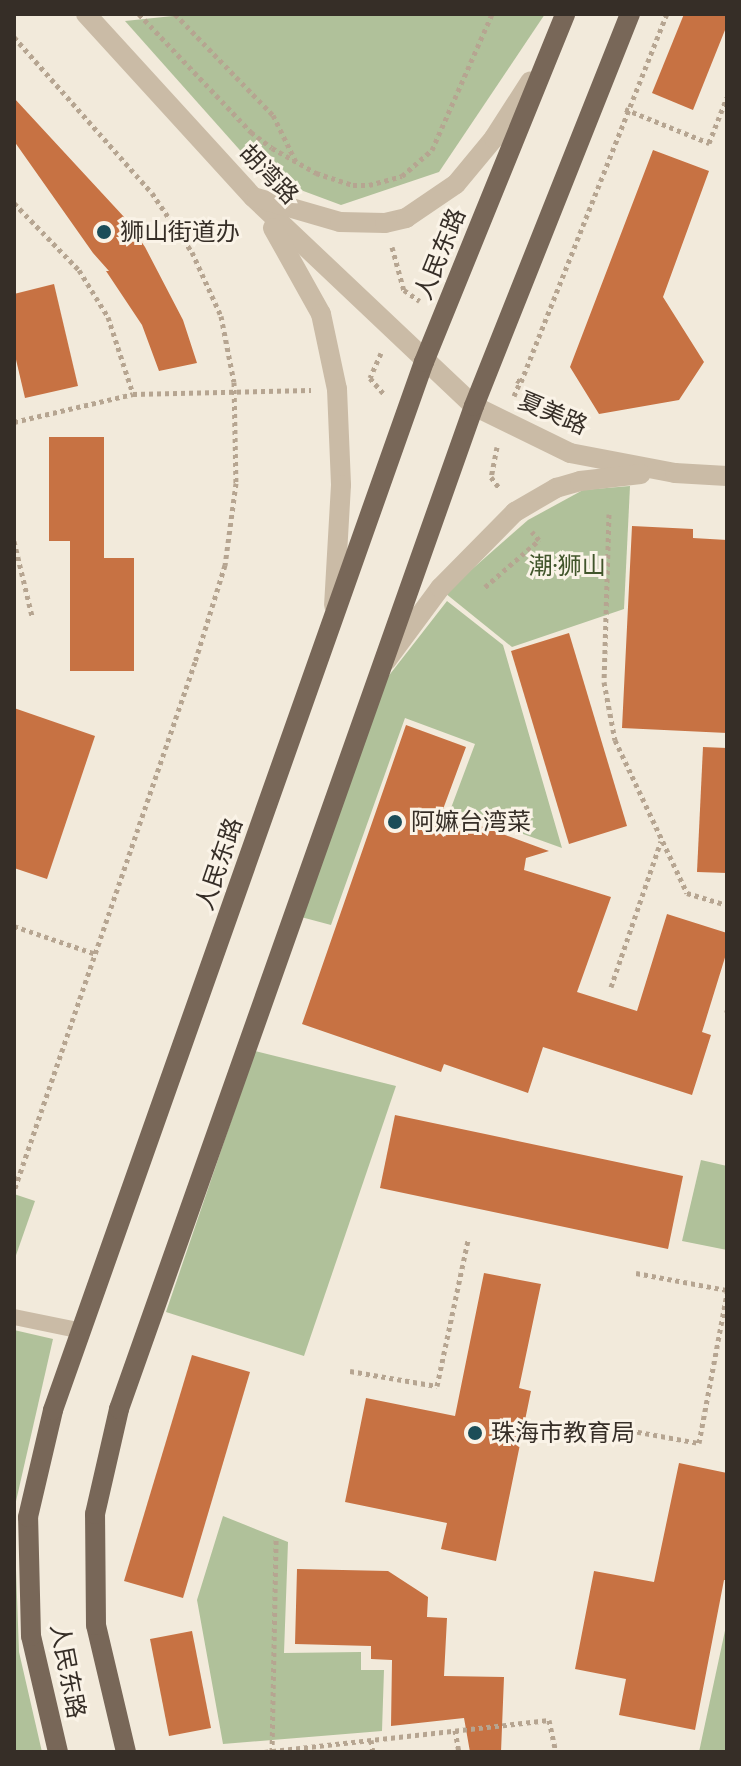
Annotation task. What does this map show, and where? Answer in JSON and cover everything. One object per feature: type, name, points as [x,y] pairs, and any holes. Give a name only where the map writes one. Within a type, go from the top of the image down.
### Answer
[{"type":"main road","name":"人民东路","points":[[58,1752],[31,1636],[28,1517],[53,1410],[424,362],[565,14]]},
{"type":"main road","name":"人民东路","points":[[126,1752],[96,1625],[95,1514],[116,1424],[474,406],[630,14]]},
{"type":"street","name":"胡湾路","points":[[86,14],[253,197],[424,362]]},
{"type":"street","points":[[253,197],[340,222],[362,224],[385,223],[417,211],[456,184],[494,138],[557,35]]},
{"type":"street","points":[[253,197],[296,265],[321,314],[337,389],[341,485],[333,618]]},
{"type":"street","name":"夏美路","points":[[424,362],[474,406],[570,453],[675,473],[727,476]]},
{"type":"street","points":[[382,668],[440,588],[515,512],[556,488],[580,481],[621,475],[675,473]]},
{"type":"lane","points":[[14,1317],[82,1331]]},
{"type":"path","points":[[139,14],[251,132],[297,163],[353,185],[386,183],[402,176],[432,150],[492,14]]},
{"type":"path","points":[[175,14],[273,115],[297,163]]},
{"type":"path","points":[[521,382],[667,14]]},
{"type":"path","points":[[14,37],[152,193],[192,252],[221,316],[234,393],[236,483],[225,565],[14,1191]]},
{"type":"path","points":[[597,98],[709,143],[727,97]]},
{"type":"path","points":[[14,203],[79,270],[108,317],[133,394]]},
{"type":"path","points":[[404,290],[443,316]]},
{"type":"path","points":[[474,597],[539,540],[491,477],[503,420],[520,382],[492,360]]},
{"type":"path","points":[[14,422],[133,394],[337,389],[370,378]]},
{"type":"path","points":[[609,514],[604,682],[615,740],[687,893],[727,905]]},
{"type":"path","points":[[14,541],[32,616]]},
{"type":"path","points":[[611,987],[662,840]]},
{"type":"path","points":[[14,926],[96,954]]},
{"type":"path","points":[[350,1371],[437,1386],[468,1240]]},
{"type":"path","points":[[606,1426],[699,1443],[727,1291],[636,1273]]},
{"type":"path","points":[[272,1752],[276,1537]]},
{"type":"path","points":[[264,1752],[549,1720],[556,1752]]},
{"type":"path","points":[[455,1730],[459,1752]]},
{"type":"path","points":[[371,1740],[373,1752]]},
{"type":"green space","points":[[192,14],[545,14],[439,172],[341,205],[263,176],[125,21]]},
{"type":"green space","name":"潮·狮山","points":[[630,486],[624,609],[512,647],[445,593],[528,520],[583,490]]},
{"type":"green space","points":[[447,601],[503,645],[562,848],[451,808],[475,744],[405,718],[331,925],[301,917],[387,678]]},
{"type":"green space","points":[[255,1051],[396,1086],[304,1356],[166,1312]]},
{"type":"green space","points":[[701,1160],[727,1166],[727,1250],[682,1241]]},
{"type":"green space","points":[[14,1194],[35,1201],[14,1261]]},
{"type":"green space","points":[[14,1330],[53,1339],[14,1510]]},
{"type":"green space","points":[[14,1513],[19,1652],[42,1752],[14,1752]]},
{"type":"green space","points":[[223,1516],[288,1542],[284,1653],[361,1652],[361,1670],[384,1670],[382,1731],[223,1744],[197,1600]]},
{"type":"green space","points":[[726,1626],[727,1752],[699,1752]]},
{"type":"building","points":[[684,14],[727,14],[727,25],[693,110],[652,93]]},
{"type":"building","name":"狮山街道办","points":[[14,98],[125,218],[145,247],[183,320],[197,363],[159,371],[142,325],[106,271],[109,271],[14,141]]},
{"type":"building","points":[[653,150],[709,171],[663,297],[704,362],[679,400],[599,414],[570,367]]},
{"type":"building","points":[[54,284],[78,386],[25,398],[14,351],[14,294]]},
{"type":"building","points":[[49,437],[104,437],[104,558],[134,558],[134,671],[70,671],[70,541],[49,541]]},
{"type":"building","points":[[632,526],[693,529],[693,538],[727,540],[727,733],[622,728]]},
{"type":"building","points":[[569,633],[627,826],[569,844],[511,651]]},
{"type":"building","points":[[14,708],[95,736],[47,879],[14,868]]},
{"type":"building","points":[[406,725],[466,747],[442,812],[549,851],[526,858],[524,870],[611,897],[577,992],[637,1011],[667,914],[727,933],[727,951],[702,1032],[711,1035],[692,1095],[543,1047],[528,1093],[444,1064],[441,1072],[302,1024]]},
{"type":"building","points":[[703,747],[727,748],[727,873],[697,872]]},
{"type":"building","points":[[395,1115],[683,1176],[668,1249],[380,1188]]},
{"type":"building","points":[[484,1273],[541,1284],[519,1388],[531,1391],[496,1561],[441,1549],[447,1523],[345,1502],[366,1398],[455,1416]]},
{"type":"building","points":[[192,1355],[250,1372],[183,1598],[124,1581]]},
{"type":"building","points":[[679,1463],[727,1473],[727,1580],[724,1580],[695,1730],[619,1715],[626,1679],[575,1669],[594,1571],[654,1582]]},
{"type":"building","points":[[297,1569],[388,1571],[428,1597],[427,1617],[447,1618],[444,1676],[504,1677],[501,1752],[470,1752],[464,1718],[391,1726],[392,1660],[371,1659],[371,1646],[295,1644]]},
{"type":"building","points":[[192,1631],[211,1728],[169,1736],[150,1639]]},
{"type":"place","name":"狮山街道办","points":[[104,232]]},
{"type":"place","name":"阿嫲台湾菜","points":[[395,822]]},
{"type":"place","name":"珠海市教育局","points":[[475,1433]]}]
